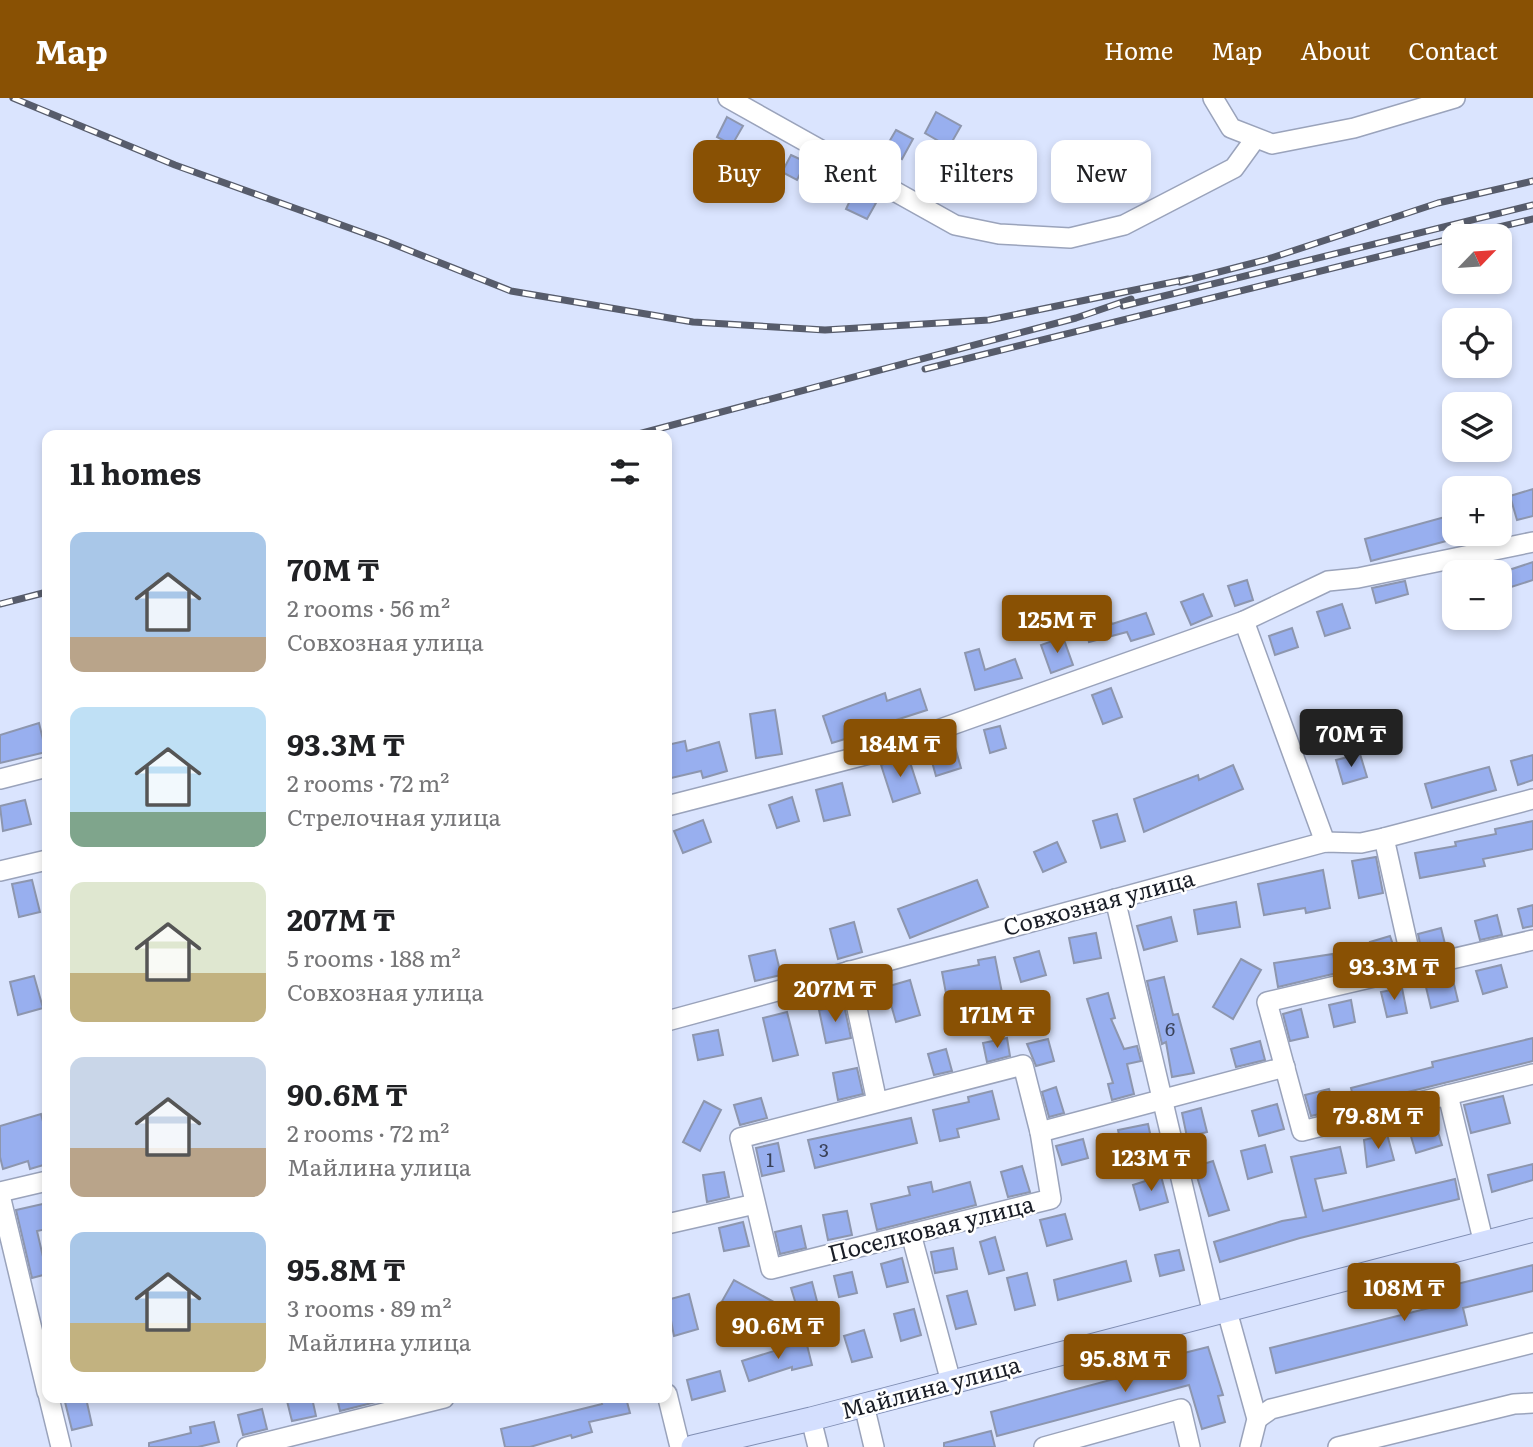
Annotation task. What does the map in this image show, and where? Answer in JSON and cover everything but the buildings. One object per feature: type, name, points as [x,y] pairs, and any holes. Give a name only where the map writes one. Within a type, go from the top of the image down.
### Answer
[{"type":"main road","name":"Майлина улица","points":[[693,1447],[811,1419],[1533,1230]]},
{"type":"street","points":[[728,98],[955,225],[999,234],[1070,238],[1124,225],[1234,168],[1255,139]]},
{"type":"street","points":[[1213,98],[1231,128],[1272,144],[1340,130],[1455,98]]},
{"type":"street","points":[[672,805],[873,753],[1244,621],[1328,580],[1359,578],[1533,542]]},
{"type":"street","points":[[1244,621],[1325,842]]},
{"type":"street","points":[[0,779],[42,768]]},
{"type":"street","name":"Совхозная улица","points":[[672,1020],[1325,842],[1361,843],[1533,799]]},
{"type":"street","points":[[1384,838],[1413,968]]},
{"type":"street","points":[[0,871],[42,861]]},
{"type":"street","points":[[1115,899],[1162,1100],[1220,1313],[1257,1419],[1250,1447]]},
{"type":"street","points":[[1533,940],[1266,1002],[1303,1131],[1533,1074]]},
{"type":"street","points":[[849,971],[877,1102]]},
{"type":"street","name":"Поселковая улица","points":[[1023,1065],[1040,1132],[1051,1199],[771,1269],[740,1138],[877,1102],[1023,1065]]},
{"type":"street","points":[[1040,1132],[1284,1067]]},
{"type":"street","points":[[1448,1095],[1484,1244]]},
{"type":"street","points":[[42,1182],[0,1193],[42,1371]]},
{"type":"street","points":[[672,1223],[755,1204]]},
{"type":"street","points":[[911,1234],[951,1382]]},
{"type":"street","points":[[1257,1419],[1271,1409],[1533,1343]]},
{"type":"street","points":[[50,1403],[61,1447]]},
{"type":"street","points":[[247,1447],[424,1403]]},
{"type":"street","points":[[669,1403],[680,1447]]},
{"type":"street","points":[[1338,1447],[1514,1404],[1533,1403]]},
{"type":"street","points":[[864,1405],[874,1447]]},
{"type":"street","points":[[1044,1447],[1181,1409],[1190,1447]]},
{"type":"street","points":[[811,1419],[818,1447]]},
{"type":"railway","points":[[13,98],[175,165],[383,240],[511,291],[693,322],[825,330],[989,320],[1188,279]]},
{"type":"railway","points":[[1180,282],[1265,260],[1438,203],[1533,181]]},
{"type":"railway","points":[[1123,306],[1533,205]]},
{"type":"railway","points":[[1512,224],[1533,219]]},
{"type":"railway","points":[[925,369],[1442,241]]},
{"type":"railway","points":[[654,430],[1076,318],[1131,299]]},
{"type":"railway","points":[[0,604],[42,593]]}]
